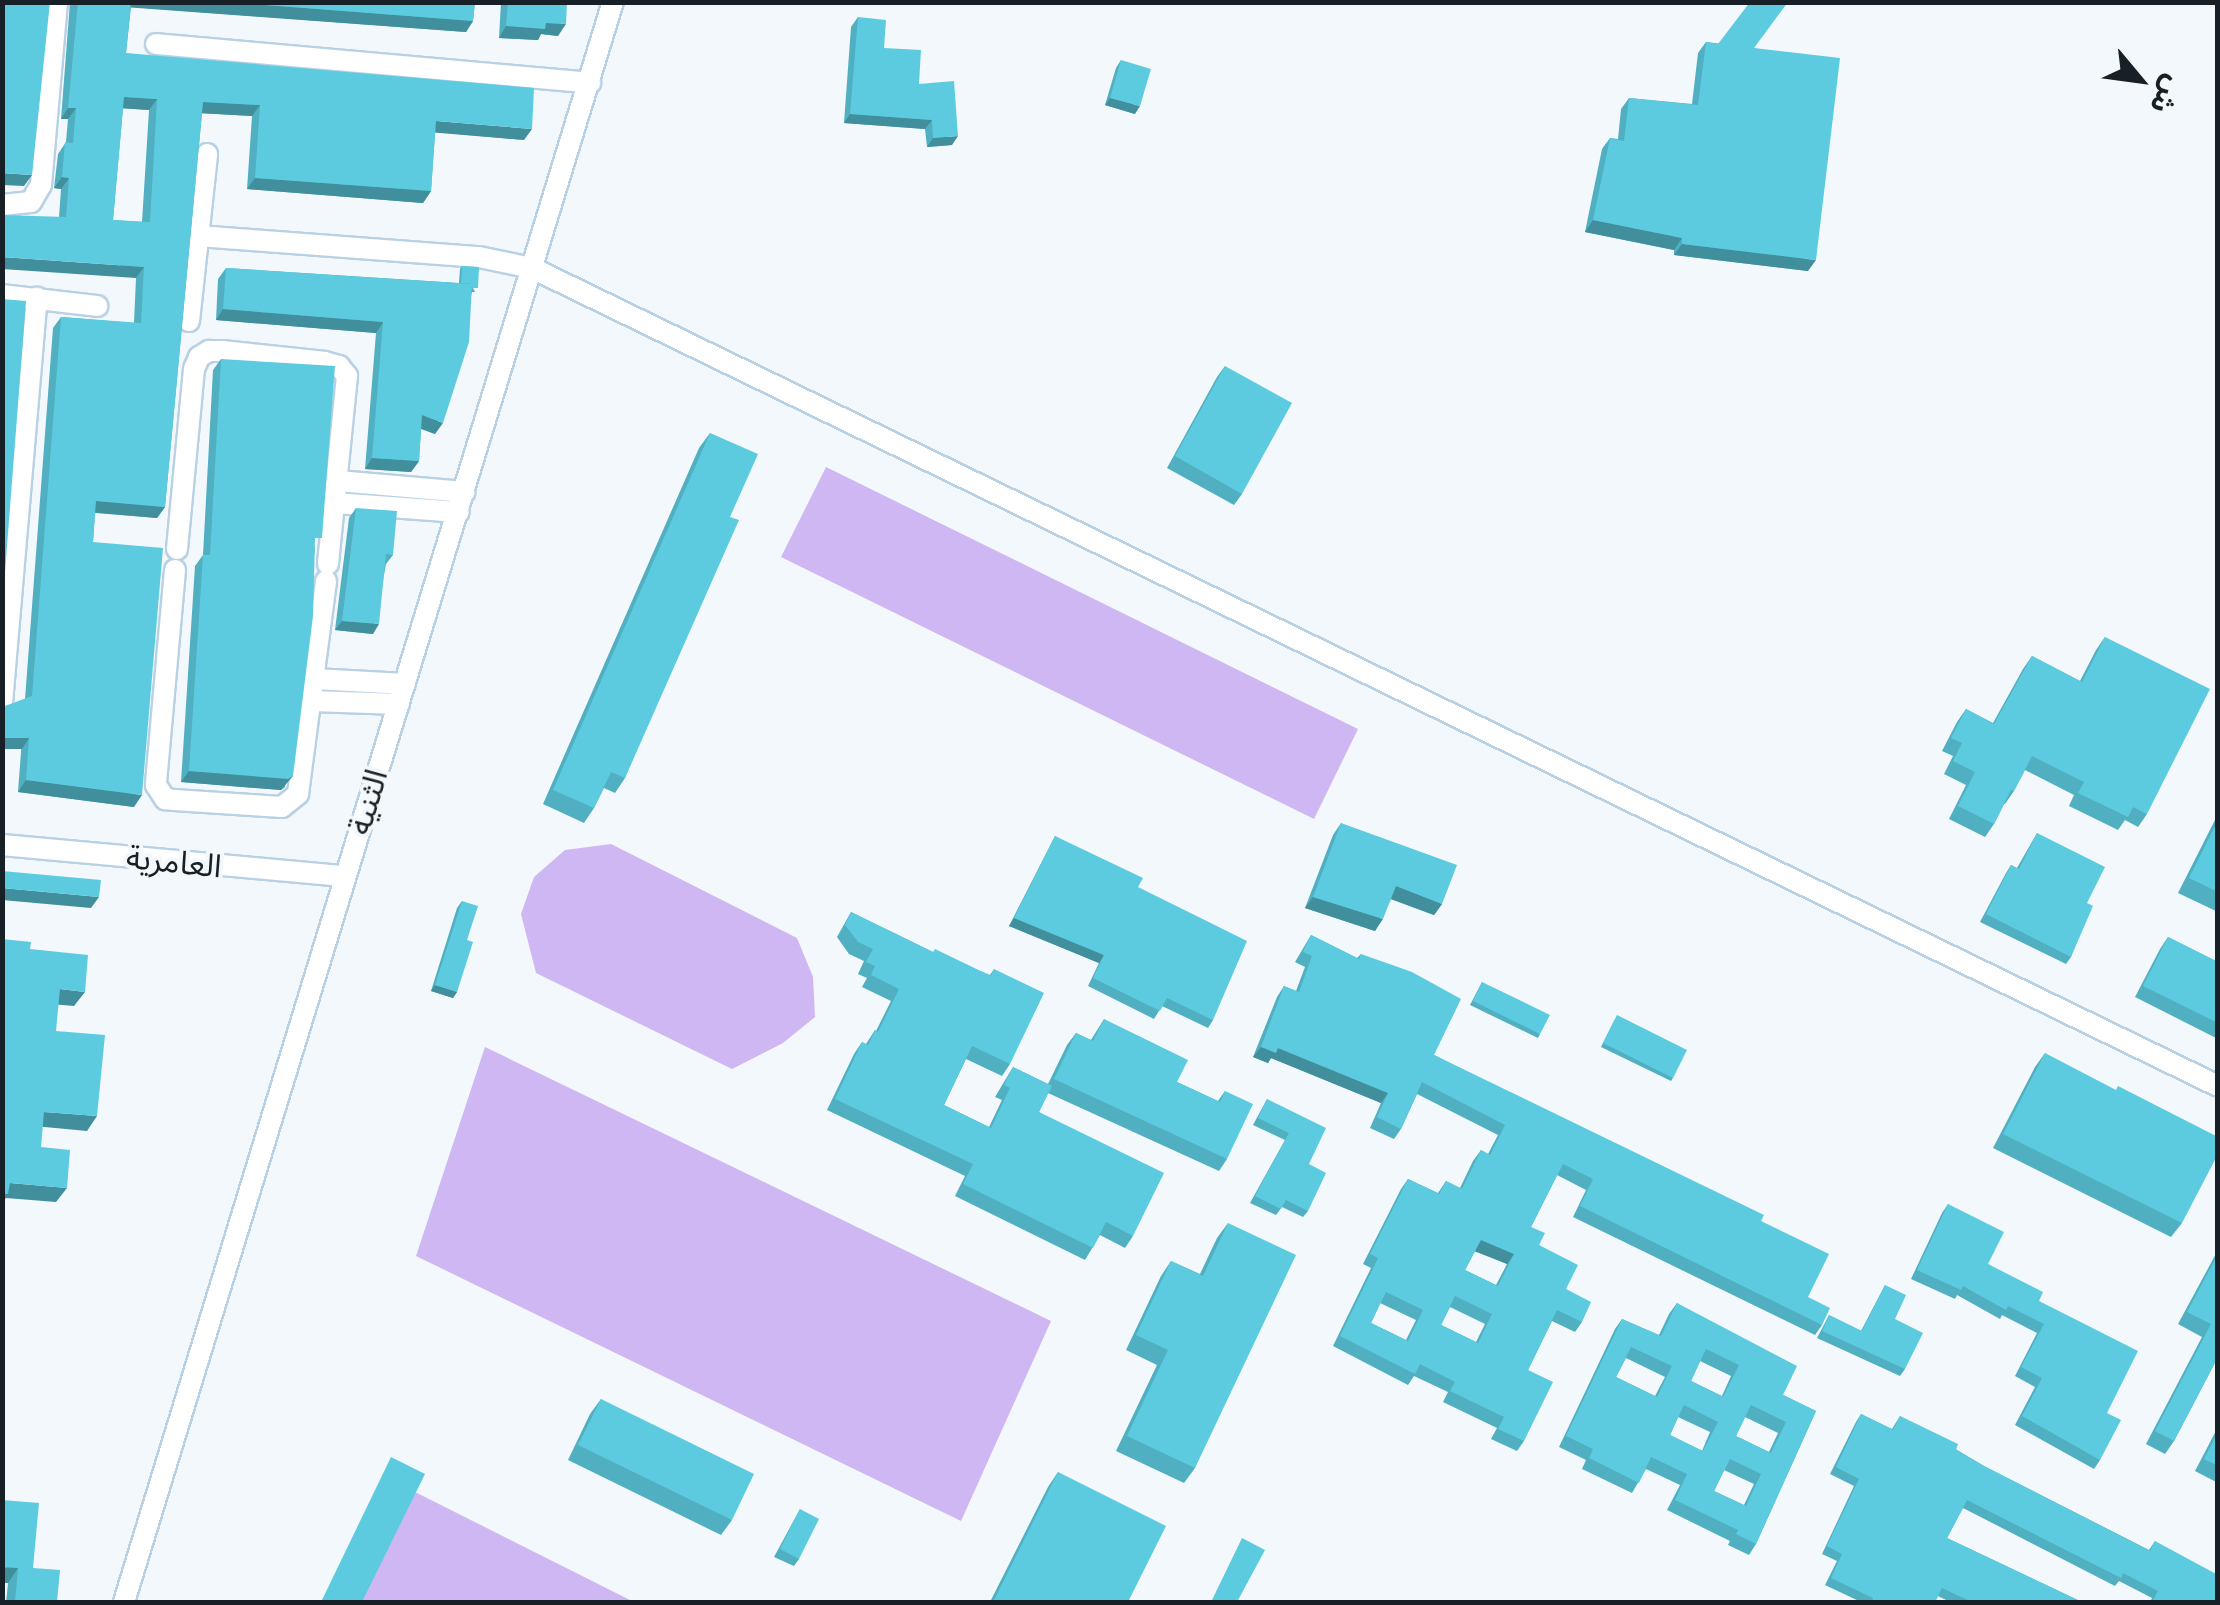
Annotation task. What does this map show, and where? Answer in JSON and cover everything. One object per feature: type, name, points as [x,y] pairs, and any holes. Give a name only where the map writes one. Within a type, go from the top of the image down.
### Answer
[{"type":"street","points":[[2,206],[31,202],[42,185],[57,2]]},
{"type":"street","name":"الثنية","points":[[124,1602],[613,2]]},
{"type":"street","points":[[156,44],[590,83]]},
{"type":"street","points":[[189,321],[207,154]]},
{"type":"street","points":[[198,236],[479,257],[532,268],[2218,1086]]},
{"type":"street","points":[[2,295],[97,306]]},
{"type":"street","points":[[2,703],[36,298]]},
{"type":"street","points":[[175,570],[159,794],[165,799],[192,802],[282,806],[291,802],[300,784],[312,701],[349,390],[347,376],[339,366],[209,350],[194,369],[177,548]]},
{"type":"street","points":[[338,481],[462,502]]},
{"type":"street","points":[[335,503],[462,502]]},
{"type":"street","points":[[314,679],[402,694]]},
{"type":"street","points":[[312,701],[402,694]]},
{"type":"street","name":"العامرية","points":[[2,845],[345,876]]},
{"type":"shaded area","points":[[826,467],[1358,729],[1314,819],[781,557]]},
{"type":"shaded area","points":[[611,844],[797,938],[813,977],[815,1017],[783,1043],[732,1069],[536,973],[521,914],[534,877],[565,850]]},
{"type":"shaded area","points":[[485,1047],[1051,1321],[961,1521],[416,1256]]},
{"type":"shaded area","points":[[407,1488],[634,1602],[350,1602]]},
{"type":"building","points":[[2,2],[50,2],[32,175],[2,173]]},
{"type":"building","points":[[78,2],[131,2],[126,53],[534,88],[532,129],[436,121],[431,191],[255,178],[260,105],[203,102],[165,507],[96,501],[93,542],[163,548],[142,795],[26,780],[29,738],[2,738],[2,707],[32,696],[61,317],[141,323],[144,267],[2,257],[2,215],[66,217],[69,178],[62,177],[65,142],[73,143],[76,108],[68,108]],"holes":[[[124,97],[157,99],[150,222],[113,220]]]},
{"type":"building","points":[[226,2],[475,2],[473,21]]},
{"type":"building","points":[[508,2],[567,2],[566,24],[546,23],[545,29],[506,26]]},
{"type":"building","points":[[1750,2],[1788,2],[1754,48],[1840,58],[1816,260],[1682,244],[1682,238],[1593,220],[1610,138],[1624,141],[1629,98],[1698,105],[1706,42],[1718,44]]},
{"type":"building","points":[[858,17],[886,20],[884,48],[921,50],[919,84],[954,81],[958,136],[933,138],[932,120],[850,114]]},
{"type":"building","points":[[1121,60],[1151,69],[1140,106],[1110,98]]},
{"type":"building","points":[[462,266],[479,267],[478,288],[461,283]]},
{"type":"building","points":[[226,268],[472,284],[469,342],[443,423],[422,415],[419,461],[372,458],[383,322],[223,309]]},
{"type":"building","points":[[2,299],[26,301],[2,611]]},
{"type":"building","points":[[221,359],[335,366],[322,538],[315,538],[313,616],[293,776],[288,779],[189,771],[203,555],[210,555]]},
{"type":"building","points":[[1225,366],[1292,403],[1242,494],[1175,456]]},
{"type":"building","points":[[710,433],[758,454],[730,517],[739,520],[625,778],[611,772],[594,808],[553,790]]},
{"type":"building","points":[[356,508],[397,511],[393,555],[386,554],[379,624],[342,621]]},
{"type":"building","points":[[2105,637],[2210,689],[2147,814],[2133,807],[2128,817],[2078,793],[2084,782],[2032,756],[1994,824],[1958,806],[1975,772],[1953,761],[1962,743],[1951,738],[1966,709],[1994,724],[2032,656],[2082,682]]},
{"type":"building","points":[[2218,820],[2218,892],[2189,878]]},
{"type":"building","points":[[1341,823],[1457,865],[1442,904],[1396,886],[1383,919],[1313,897]]},
{"type":"building","points":[[2037,833],[2105,867],[2087,903],[2093,906],[2071,957],[1986,914],[2011,865],[2019,869]]},
{"type":"building","points":[[1055,836],[1143,878],[1138,887],[1247,941],[1213,1020],[1167,998],[1160,1011],[1093,978],[1104,955],[1014,918]]},
{"type":"building","points":[[2,871],[101,880],[99,897],[2,888]]},
{"type":"building","points":[[462,901],[478,906],[467,940],[473,942],[457,992],[435,985]]},
{"type":"building","points":[[851,912],[933,952],[935,949],[991,976],[994,969],[1044,993],[1010,1064],[972,1046],[944,1105],[991,1128],[1010,1088],[1004,1085],[1013,1067],[1052,1086],[1039,1112],[1164,1173],[1133,1236],[1106,1222],[1093,1248],[963,1184],[973,1164],[835,1099],[862,1042],[868,1045],[875,1030],[878,1032],[899,989],[871,975],[875,966],[866,962],[873,949],[858,942],[845,925]]},
{"type":"building","points":[[1311,935],[1359,959],[1361,954],[1412,972],[1461,999],[1434,1055],[1764,1215],[1761,1221],[1829,1254],[1808,1297],[1830,1308],[1822,1325],[1580,1206],[1593,1179],[1563,1164],[1531,1227],[1545,1233],[1539,1245],[1578,1265],[1566,1289],[1591,1302],[1582,1322],[1557,1310],[1528,1370],[1553,1382],[1524,1441],[1498,1429],[1504,1417],[1450,1391],[1455,1382],[1420,1364],[1415,1374],[1340,1336],[1378,1258],[1370,1254],[1408,1179],[1439,1194],[1446,1181],[1462,1189],[1481,1150],[1490,1155],[1505,1125],[1422,1082],[1401,1129],[1377,1117],[1388,1093],[1278,1048],[1276,1053],[1261,1047],[1284,986],[1299,992],[1312,956],[1303,952]],"holes":[[[1481,1240],[1514,1254],[1498,1286],[1465,1270]],[[1386,1292],[1423,1310],[1408,1341],[1371,1323]],[[1455,1296],[1492,1314],[1478,1343],[1441,1325]]]},
{"type":"building","points":[[2168,937],[2218,962],[2218,1023],[2143,986]]},
{"type":"building","points":[[2,939],[31,942],[30,949],[88,955],[85,992],[60,989],[56,1031],[105,1035],[97,1116],[44,1112],[41,1147],[70,1150],[67,1188],[10,1183],[8,1194],[2,1194]]},
{"type":"building","points":[[1482,982],[1550,1015],[1540,1034],[1473,1001]]},
{"type":"building","points":[[1617,1015],[1687,1050],[1673,1078],[1603,1043]]},
{"type":"building","points":[[1104,1019],[1188,1060],[1177,1082],[1220,1102],[1225,1091],[1253,1104],[1227,1159],[1054,1079],[1076,1033],[1093,1041]]},
{"type":"building","points":[[2045,1053],[2218,1137],[2218,1154],[2182,1223],[2003,1134]]},
{"type":"building","points":[[1267,1099],[1326,1128],[1309,1164],[1326,1173],[1308,1211],[1286,1200],[1281,1209],[1255,1196],[1289,1133],[1258,1118]]},
{"type":"building","points":[[1948,1204],[2004,1232],[1988,1264],[2043,1292],[2039,1301],[2138,1351],[2107,1413],[2121,1420],[2100,1460],[2022,1416],[2042,1378],[2021,1367],[2044,1324],[2008,1306],[2006,1310],[1963,1286],[1961,1290],[1917,1270]]},
{"type":"building","points":[[1228,1223],[1296,1255],[1195,1468],[1127,1436],[1168,1350],[1136,1335],[1171,1261],[1203,1276]]},
{"type":"building","points":[[2218,1254],[2218,1357],[2174,1441],[2155,1431],[2211,1324],[2187,1312]]},
{"type":"building","points":[[1885,1285],[1906,1295],[1895,1319],[1923,1333],[1905,1369],[1822,1331],[1829,1315],[1862,1331]]},
{"type":"building","points":[[1677,1303],[1797,1366],[1783,1395],[1816,1411],[1756,1544],[1736,1534],[1738,1530],[1675,1500],[1687,1474],[1651,1457],[1639,1483],[1589,1458],[1593,1449],[1566,1436],[1622,1319],[1661,1336]],"holes":[[[1631,1347],[1672,1366],[1657,1397],[1616,1377]],[[1706,1349],[1739,1365],[1723,1397],[1691,1381]],[[1684,1405],[1718,1422],[1703,1451],[1670,1435]],[[1751,1405],[1786,1422],[1771,1453],[1736,1436]],[[1730,1459],[1761,1474],[1746,1506],[1714,1491]]]},
{"type":"building","points":[[601,1399],[754,1474],[732,1520],[578,1445]]},
{"type":"building","points":[[1861,1414],[1893,1430],[1900,1416],[1958,1444],[1956,1450],[1984,1466],[2150,1551],[2155,1541],[2218,1575],[2218,1602],[2152,1602],[2158,1591],[2123,1573],[2121,1578],[1967,1500],[1947,1538],[2082,1602],[1972,1602],[1942,1588],[1935,1602],[1872,1602],[1873,1598],[1831,1578],[1842,1554],[1827,1546],[1859,1479],[1836,1467]]},
{"type":"building","points":[[2218,1432],[2218,1466],[2204,1459]]},
{"type":"building","points":[[391,1457],[425,1474],[362,1602],[321,1602]]},
{"type":"building","points":[[1058,1472],[1166,1526],[1128,1602],[993,1602]]},
{"type":"building","points":[[2,1500],[39,1503],[33,1568],[60,1570],[57,1602],[15,1602],[18,1568],[2,1567]]},
{"type":"building","points":[[800,1509],[819,1519],[799,1559],[780,1549]]},
{"type":"building","points":[[1242,1538],[1265,1550],[1237,1602],[1211,1602]]}]
